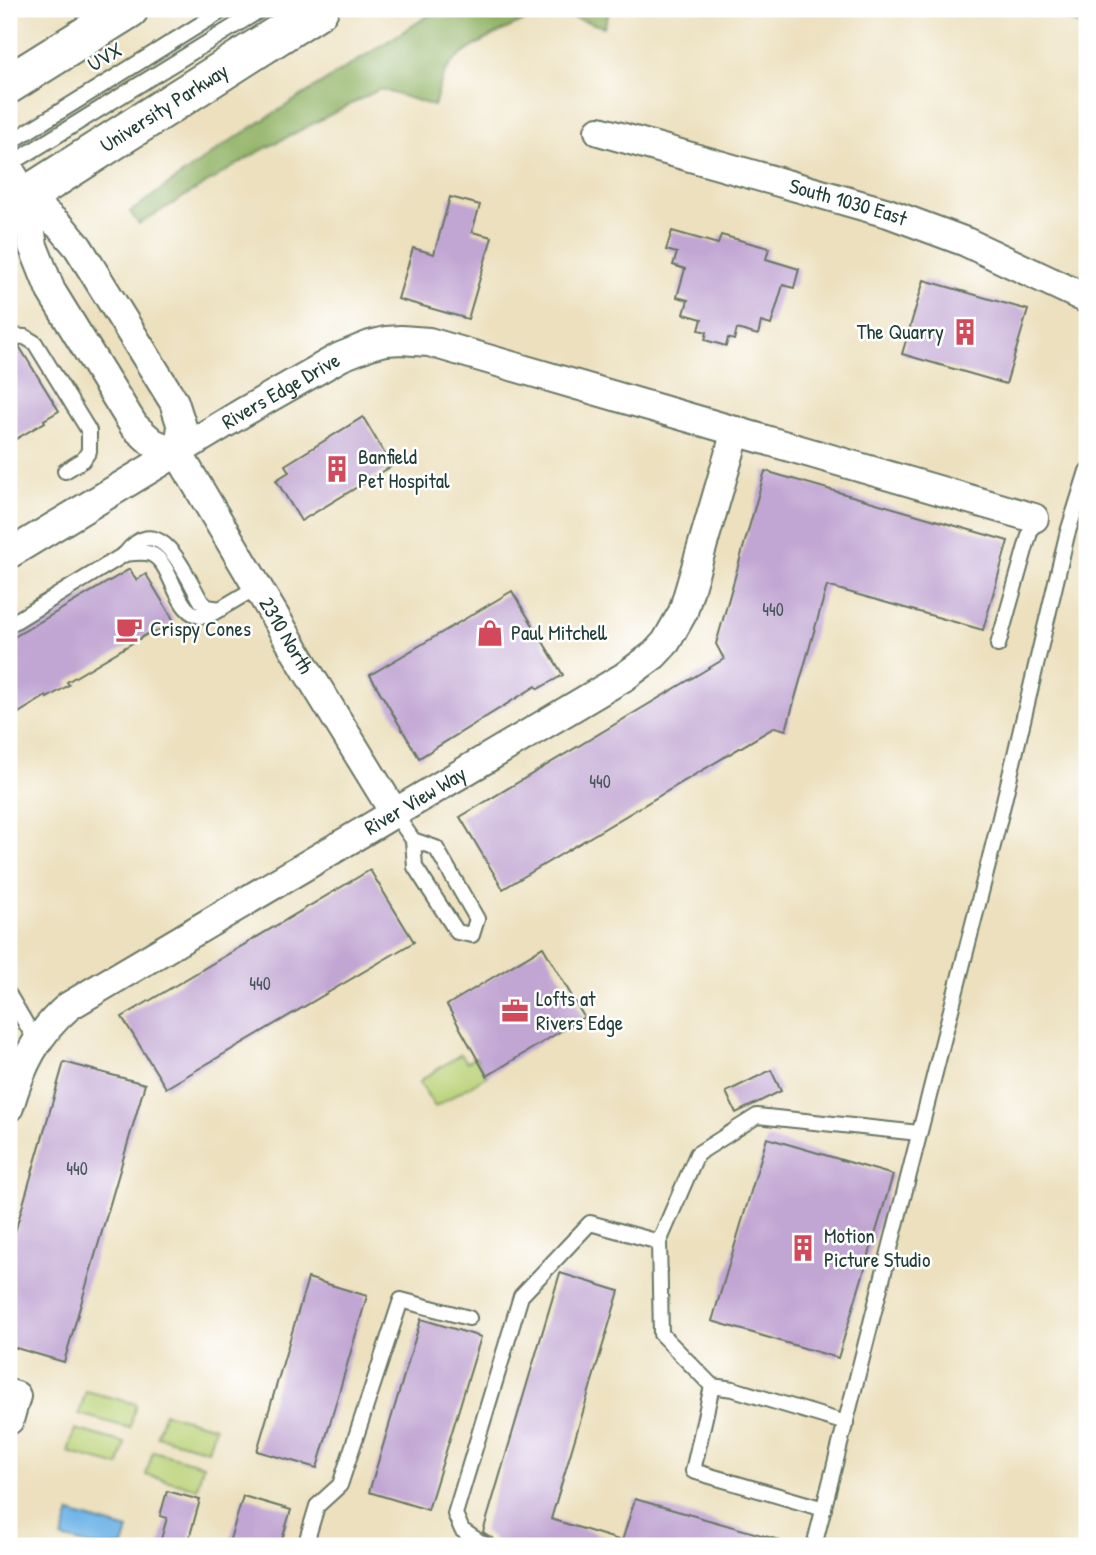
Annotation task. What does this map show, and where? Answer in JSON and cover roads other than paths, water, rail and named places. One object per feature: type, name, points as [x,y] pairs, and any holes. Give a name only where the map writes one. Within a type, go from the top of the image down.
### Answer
[{"type":"main road","points":[[9,84],[129,9]]},
{"type":"main road","name":"University Parkway","points":[[13,184],[319,9]]},
{"type":"street","name":"South 1030 East","points":[[599,131],[888,214],[966,242],[1087,299]]},
{"type":"street","points":[[13,184],[62,228],[78,247],[174,402],[182,427],[178,453],[153,443],[134,426],[51,291],[13,184]]},
{"type":"street","name":"Rivers Edge Drive","points":[[9,554],[340,357],[370,345],[408,340],[429,342],[1034,518]]},
{"type":"street","name":"River View Way","points":[[9,1107],[22,1064],[36,1041],[55,1017],[84,996],[640,668],[660,649],[676,628],[683,612],[736,431]]},
{"type":"street","name":"2310 North","points":[[178,453],[396,814]]},
{"type":"lane","name":"UVX","points":[[9,143],[225,9]]},
{"type":"lane","points":[[13,184],[262,9]]},
{"type":"lane","points":[[9,337],[25,337],[36,343],[89,431],[89,451],[83,460],[65,471]]},
{"type":"lane","points":[[814,1546],[998,826],[1067,536],[1087,471]]},
{"type":"lane","points":[[998,645],[1034,518]]},
{"type":"lane","points":[[9,625],[125,554],[146,553],[158,559],[187,610],[192,614],[205,617],[257,587]]},
{"type":"lane","points":[[396,814],[413,840],[415,867],[457,932],[472,934],[477,919],[436,848],[413,840]]},
{"type":"lane","points":[[9,995],[36,1041]]},
{"type":"lane","points":[[846,1423],[733,1389],[712,1386],[661,1334],[659,1242],[697,1154],[757,1116],[919,1133]]},
{"type":"lane","points":[[486,1546],[462,1530],[455,1514],[521,1296],[590,1223],[659,1242]]},
{"type":"lane","points":[[305,1546],[317,1506],[340,1485],[401,1300],[469,1318]]},
{"type":"lane","points":[[712,1386],[692,1471],[824,1509]]},
{"type":"water","points":[[70,1513],[128,1530],[123,1546],[93,1546],[62,1538]]},
{"type":"place","name":"The Quarry","points":[[965,332]]},
{"type":"place","name":"Banfield Pet Hospital","points":[[337,469]]},
{"type":"place","name":"Crispy Cones","points":[[129,629]]},
{"type":"place","name":"Paul Mitchell","points":[[490,633]]},
{"type":"place","name":"Lofts at Rivers Edge","points":[[515,1011]]},
{"type":"place","name":"Motion Picture Studio","points":[[803,1248]]}]
